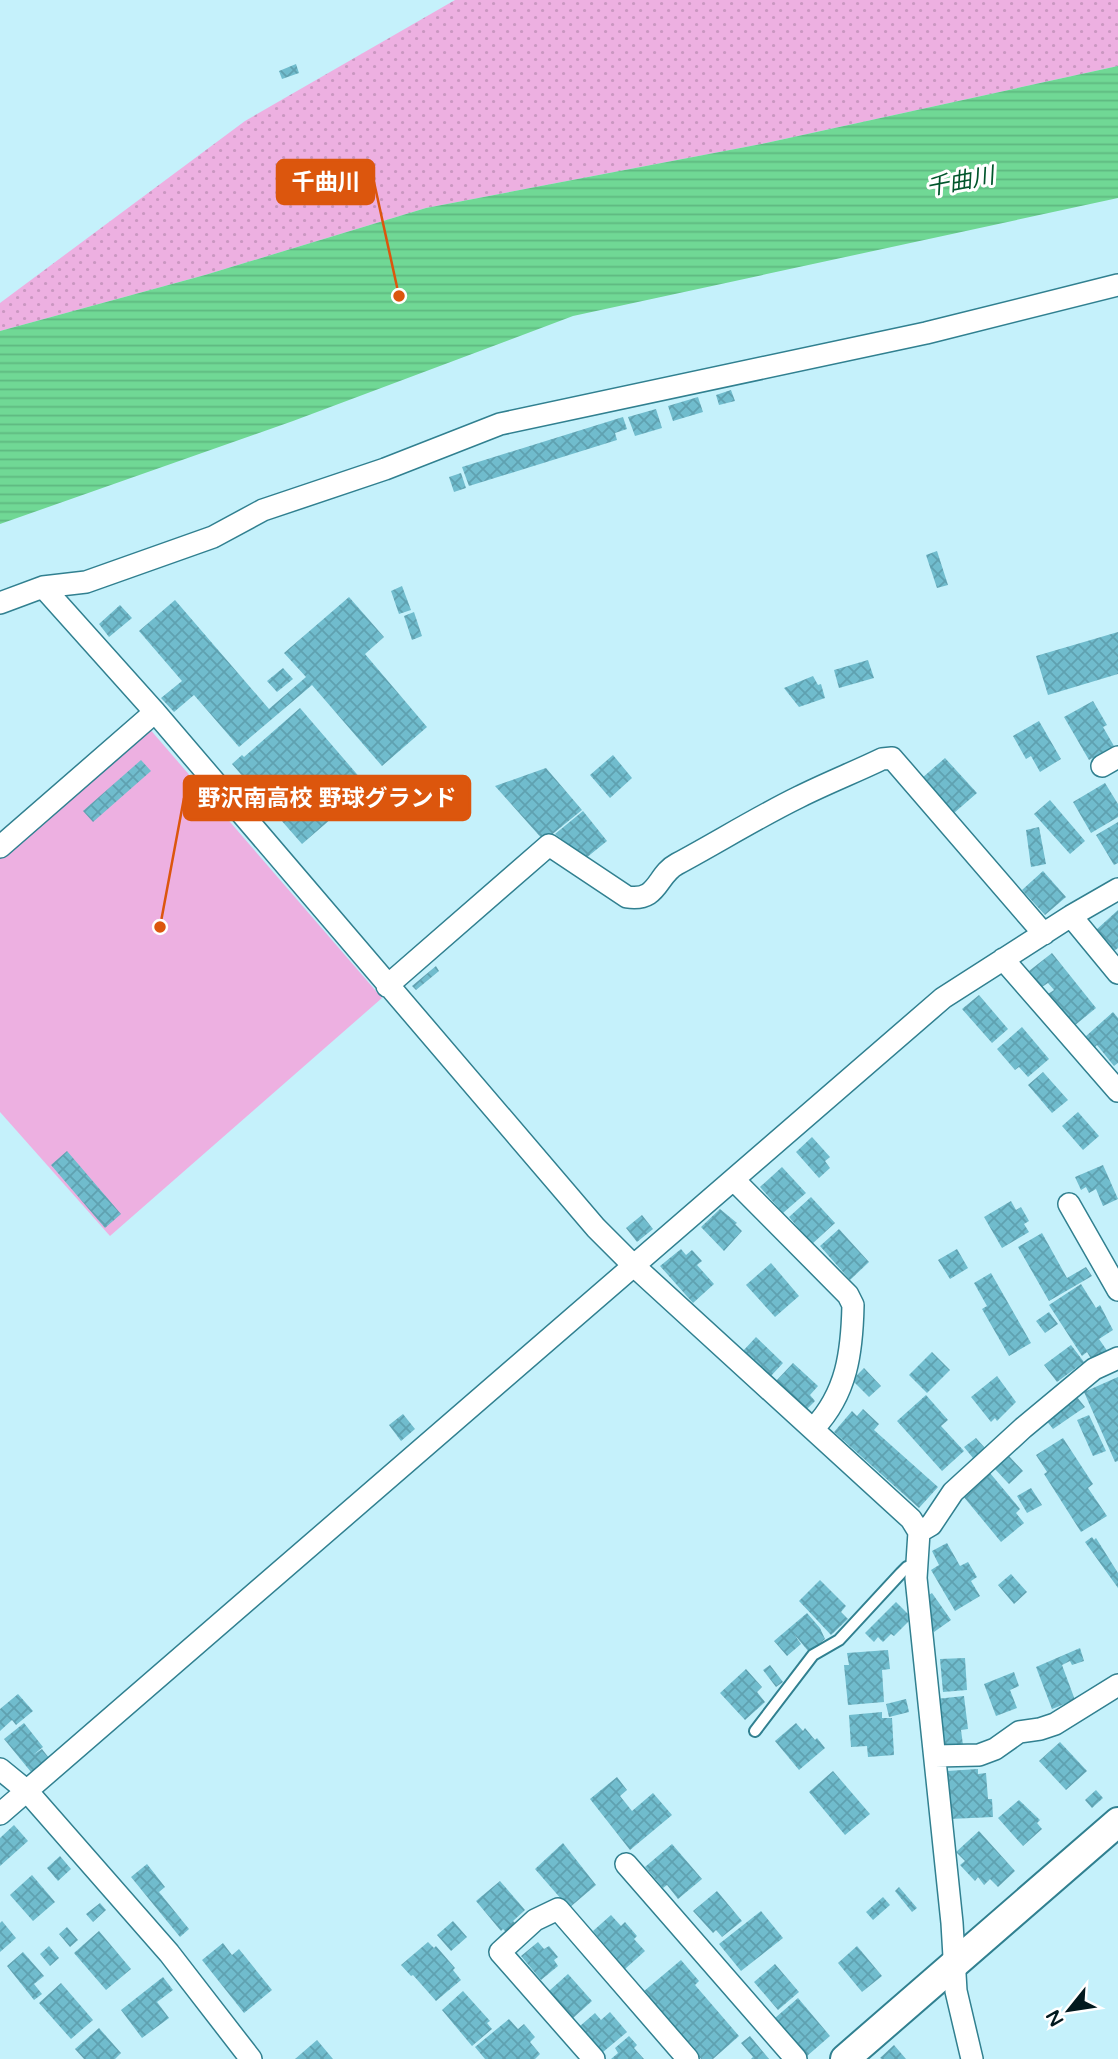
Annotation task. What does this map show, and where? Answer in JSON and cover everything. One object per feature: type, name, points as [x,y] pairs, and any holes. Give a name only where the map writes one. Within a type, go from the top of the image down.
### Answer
[{"type":"street","points":[[0,603],[43,587],[86,582],[188,546],[213,537],[263,510],[385,469],[500,424],[926,333],[1118,285]]},
{"type":"street","points":[[43,587],[155,712],[596,1228],[911,1519],[919,1532],[916,1578],[956,1991],[972,2059]]},
{"type":"street","points":[[0,847],[155,712]]},
{"type":"street","points":[[387,986],[549,845],[627,897],[645,896],[653,891],[674,866],[798,797],[883,759],[892,758],[1044,934]]},
{"type":"street","points":[[0,1814],[943,998],[1118,889]]},
{"type":"street","points":[[1071,916],[1118,973]]},
{"type":"street","points":[[1003,959],[1118,1091]]},
{"type":"street","points":[[734,1180],[848,1295],[853,1305],[845,1380],[822,1420],[814,1428]]},
{"type":"street","points":[[1069,1204],[1118,1290]]},
{"type":"street","points":[[919,1532],[931,1525],[953,1492],[1023,1428],[1094,1369],[1118,1358]]},
{"type":"street","points":[[934,1756],[979,1755],[995,1749],[1019,1732],[1055,1724],[1118,1685]]},
{"type":"street","points":[[0,1769],[27,1791],[169,1953],[251,2059]]},
{"type":"street","points":[[845,2059],[1118,1822]]},
{"type":"street","points":[[626,1864],[796,2059]]},
{"type":"street","points":[[594,2059],[500,1952],[534,1920],[558,1909],[688,2059]]},
{"type":"lane","points":[[755,1731],[813,1655],[839,1640],[907,1567],[917,1564]]},
{"type":"shaded area","points":[[455,0],[1118,0],[1118,66],[766,143],[426,208],[205,275],[0,331],[0,303],[245,121]]},
{"type":"shaded area","points":[[148,727],[382,998],[110,1236],[0,1112],[0,856]]},
{"type":"water","name":"千曲川","points":[[1118,66],[1118,198],[573,316],[293,421],[0,524],[0,331],[205,275],[426,208],[766,143]]},
{"type":"building","points":[[296,64],[299,73],[282,79],[279,71]]},
{"type":"building","points":[[731,390],[735,401],[719,405],[716,395]]},
{"type":"building","points":[[698,397],[703,412],[673,421],[668,406]]},
{"type":"building","points":[[656,409],[662,428],[635,436],[628,417]]},
{"type":"building","points":[[623,417],[627,429],[615,433],[617,440],[469,486],[462,467]]},
{"type":"building","points":[[461,473],[466,488],[454,492],[449,477]]},
{"type":"building","points":[[937,551],[948,585],[937,588],[926,555]]},
{"type":"building","points":[[402,586],[411,610],[399,614],[391,591]]},
{"type":"building","points":[[349,597],[384,637],[365,654],[427,727],[382,766],[312,685],[239,747],[194,695],[174,712],[161,698],[182,681],[139,631],[175,600],[269,709],[306,677],[284,653]]},
{"type":"building","points":[[120,605],[132,618],[109,637],[99,624]]},
{"type":"building","points":[[414,612],[422,636],[412,640],[404,616]]},
{"type":"building","points":[[1118,632],[1118,674],[1048,695],[1036,656]]},
{"type":"building","points":[[868,660],[874,678],[839,688],[834,670]]},
{"type":"building","points":[[283,668],[293,679],[277,692],[267,681]]},
{"type":"building","points":[[813,676],[818,685],[821,684],[825,698],[799,707],[784,688]]},
{"type":"building","points":[[1093,701],[1107,725],[1103,727],[1114,746],[1089,760],[1064,717]]},
{"type":"building","points":[[300,708],[368,787],[302,844],[232,764],[242,755],[244,757]]},
{"type":"building","points":[[1039,721],[1061,759],[1040,772],[1031,756],[1026,759],[1013,736]]},
{"type":"building","points":[[613,755],[632,778],[610,798],[590,775]]},
{"type":"building","points":[[945,758],[977,793],[954,813],[922,778]]},
{"type":"building","points":[[141,760],[151,771],[93,822],[83,811]]},
{"type":"building","points":[[546,768],[582,810],[544,841],[495,786]]},
{"type":"building","points":[[1105,783],[1118,804],[1118,817],[1091,833],[1073,802]]},
{"type":"building","points":[[1050,800],[1085,841],[1070,854],[1034,814]]},
{"type":"building","points":[[583,811],[607,841],[586,858],[555,834]]},
{"type":"building","points":[[1118,822],[1118,863],[1114,865],[1096,835]]},
{"type":"building","points":[[1039,827],[1046,864],[1031,867],[1026,830]]},
{"type":"building","points":[[1043,871],[1066,897],[1045,915],[1022,890]]},
{"type":"building","points":[[1118,910],[1118,948],[1114,951],[1096,930]]},
{"type":"building","points":[[1052,953],[1096,1008],[1074,1026],[1048,994],[1054,990],[1048,983],[1042,987],[1029,971]]},
{"type":"building","points":[[436,966],[439,971],[416,990],[412,986]]},
{"type":"building","points":[[979,995],[1008,1029],[992,1043],[962,1009]]},
{"type":"building","points":[[1113,1012],[1118,1018],[1118,1063],[1114,1066],[1097,1045],[1094,1048],[1085,1037]]},
{"type":"building","points":[[1022,1027],[1049,1059],[1028,1077],[1019,1067],[1015,1070],[997,1049]]},
{"type":"building","points":[[1043,1072],[1068,1100],[1052,1113],[1028,1085]]},
{"type":"building","points":[[1078,1112],[1099,1136],[1083,1150],[1062,1126]]},
{"type":"building","points":[[812,1137],[830,1157],[825,1161],[830,1168],[819,1178],[796,1152]]},
{"type":"building","points":[[67,1151],[121,1214],[105,1228],[51,1165]]},
{"type":"building","points":[[1103,1165],[1118,1199],[1103,1206],[1096,1189],[1089,1193],[1086,1187],[1081,1190],[1075,1177]]},
{"type":"building","points":[[782,1167],[806,1193],[783,1213],[760,1187]]},
{"type":"building","points":[[811,1197],[835,1223],[812,1244],[789,1217]]},
{"type":"building","points":[[1011,1201],[1016,1210],[1021,1207],[1029,1221],[1024,1224],[1029,1232],[1002,1248],[984,1217]]},
{"type":"building","points":[[720,1209],[737,1223],[735,1224],[742,1231],[724,1251],[701,1227]]},
{"type":"building","points":[[642,1215],[653,1229],[637,1242],[626,1228]]},
{"type":"building","points":[[839,1229],[869,1262],[850,1280],[820,1246]]},
{"type":"building","points":[[1042,1233],[1067,1278],[1086,1267],[1092,1276],[1049,1301],[1018,1247]]},
{"type":"building","points":[[681,1249],[686,1255],[692,1250],[702,1261],[697,1265],[714,1284],[693,1303],[660,1266]]},
{"type":"building","points":[[957,1249],[968,1268],[950,1279],[938,1260]]},
{"type":"building","points":[[771,1263],[799,1296],[775,1317],[746,1285]]},
{"type":"building","points":[[991,1273],[1031,1343],[1009,1356],[982,1309],[987,1306],[974,1283]]},
{"type":"building","points":[[1081,1284],[1096,1308],[1100,1305],[1113,1330],[1099,1339],[1108,1352],[1093,1362],[1087,1352],[1082,1356],[1049,1305]]},
{"type":"building","points":[[1049,1312],[1058,1324],[1045,1333],[1036,1321]]},
{"type":"building","points":[[756,1337],[783,1363],[770,1377],[743,1351]]},
{"type":"building","points":[[1071,1345],[1084,1362],[1057,1382],[1044,1365]]},
{"type":"building","points":[[932,1352],[950,1370],[927,1393],[909,1375]]},
{"type":"building","points":[[793,1363],[818,1386],[810,1395],[815,1401],[806,1410],[776,1381]]},
{"type":"building","points":[[864,1368],[881,1386],[869,1397],[852,1380]]},
{"type":"building","points":[[997,1376],[1016,1402],[997,1421],[995,1418],[991,1422],[971,1397]]},
{"type":"building","points":[[1118,1377],[1118,1461],[1115,1462],[1084,1392]]},
{"type":"building","points":[[926,1395],[948,1420],[941,1426],[964,1451],[942,1471],[897,1421]]},
{"type":"building","points":[[1077,1397],[1085,1407],[1053,1429],[1046,1420]]},
{"type":"building","points":[[863,1409],[879,1424],[874,1430],[938,1487],[919,1508],[834,1432],[852,1411],[857,1416]]},
{"type":"building","points":[[403,1414],[415,1429],[401,1441],[389,1425]]},
{"type":"building","points":[[1089,1415],[1106,1451],[1093,1456],[1077,1420]]},
{"type":"building","points":[[976,1438],[985,1448],[973,1458],[964,1447]]},
{"type":"building","points":[[1063,1438],[1093,1484],[1088,1488],[1107,1516],[1081,1532],[1044,1474],[1047,1472],[1036,1455]]},
{"type":"building","points":[[1008,1455],[1023,1471],[1009,1484],[994,1468]]},
{"type":"building","points":[[990,1473],[1020,1509],[1016,1513],[1024,1523],[1001,1542],[963,1496]]},
{"type":"building","points":[[1031,1488],[1042,1505],[1027,1513],[1017,1496]]},
{"type":"building","points":[[1092,1537],[1094,1540],[1096,1538],[1118,1573],[1118,1588],[1085,1542]]},
{"type":"building","points":[[947,1543],[960,1566],[968,1562],[977,1577],[971,1581],[980,1596],[955,1611],[931,1570],[939,1565],[932,1551]]},
{"type":"building","points":[[1011,1574],[1027,1592],[1014,1604],[998,1585]]},
{"type":"building","points":[[820,1580],[846,1606],[841,1612],[848,1619],[831,1635],[799,1601]]},
{"type":"building","points":[[932,1593],[951,1620],[934,1632],[929,1624],[927,1596]]},
{"type":"building","points":[[896,1602],[912,1618],[894,1636],[891,1634],[883,1642],[878,1637],[874,1642],[865,1633]]},
{"type":"building","points":[[807,1613],[820,1628],[825,1639],[809,1652],[794,1634],[801,1644],[787,1656],[774,1641]]},
{"type":"building","points":[[1080,1648],[1084,1661],[1072,1665],[1070,1661],[1062,1665],[1075,1700],[1052,1709],[1036,1667]]},
{"type":"building","points":[[888,1650],[890,1669],[882,1670],[884,1702],[848,1705],[844,1665],[849,1665],[847,1653]]},
{"type":"building","points":[[965,1658],[967,1690],[943,1692],[940,1659]]},
{"type":"building","points":[[770,1665],[783,1682],[776,1687],[763,1670]]},
{"type":"building","points":[[746,1669],[762,1687],[757,1692],[765,1702],[745,1720],[720,1693]]},
{"type":"building","points":[[1014,1672],[1019,1686],[1010,1690],[1017,1708],[996,1716],[984,1684]]},
{"type":"building","points":[[18,1694],[33,1711],[16,1725],[12,1720],[0,1731],[0,1709]]},
{"type":"building","points":[[964,1696],[968,1729],[961,1730],[963,1745],[942,1747],[936,1699]]},
{"type":"building","points":[[906,1699],[909,1712],[889,1717],[886,1704]]},
{"type":"building","points":[[882,1712],[882,1718],[892,1718],[894,1755],[868,1757],[867,1746],[851,1747],[849,1715]]},
{"type":"building","points":[[24,1723],[43,1747],[33,1755],[42,1749],[49,1758],[31,1772],[4,1739]]},
{"type":"building","points":[[796,1723],[803,1731],[805,1728],[815,1740],[817,1738],[825,1748],[799,1770],[775,1741]]},
{"type":"building","points":[[1060,1742],[1087,1771],[1066,1790],[1039,1761]]},
{"type":"building","points":[[978,1769],[978,1774],[986,1773],[988,1799],[992,1799],[993,1817],[950,1819],[947,1771]]},
{"type":"building","points":[[833,1771],[870,1814],[845,1835],[809,1792]]},
{"type":"building","points":[[617,1777],[627,1790],[620,1796],[632,1811],[653,1793],[672,1815],[630,1850],[590,1799]]},
{"type":"building","points":[[1096,1790],[1103,1798],[1092,1808],[1085,1800]]},
{"type":"building","points":[[1019,1800],[1040,1820],[1037,1823],[1042,1829],[1023,1846],[998,1818]]},
{"type":"building","points":[[14,1825],[28,1841],[0,1866],[0,1838]]},
{"type":"building","points":[[979,1831],[1015,1871],[998,1887],[990,1879],[984,1885],[978,1877],[975,1881],[960,1865],[965,1861],[956,1852]]},
{"type":"building","points":[[563,1843],[596,1885],[569,1908],[535,1869]]},
{"type":"building","points":[[672,1844],[702,1879],[678,1899],[667,1885],[663,1888],[645,1867]]},
{"type":"building","points":[[60,1856],[71,1869],[58,1881],[47,1868]]},
{"type":"building","points":[[147,1864],[165,1887],[159,1892],[189,1929],[180,1937],[131,1877]]},
{"type":"building","points":[[32,1875],[55,1902],[33,1921],[10,1895]]},
{"type":"building","points":[[500,1881],[525,1910],[513,1921],[516,1924],[506,1932],[503,1929],[501,1931],[476,1901]]},
{"type":"building","points":[[899,1887],[917,1908],[912,1912],[895,1891]]},
{"type":"building","points":[[717,1891],[742,1921],[722,1937],[716,1930],[713,1933],[693,1911]]},
{"type":"building","points":[[883,1897],[890,1905],[873,1920],[866,1912]]},
{"type":"building","points":[[100,1903],[106,1910],[93,1922],[86,1914]]},
{"type":"building","points":[[761,1911],[783,1938],[741,1971],[719,1944]]},
{"type":"building","points":[[611,1915],[621,1926],[625,1922],[637,1936],[634,1939],[645,1951],[625,1969],[593,1931]]},
{"type":"building","points":[[2,1921],[16,1938],[0,1952],[0,1923]]},
{"type":"building","points":[[453,1921],[467,1937],[451,1951],[437,1935]]},
{"type":"building","points":[[67,1927],[78,1940],[70,1947],[59,1934]]},
{"type":"building","points":[[99,1931],[131,1969],[106,1990],[74,1953]]},
{"type":"building","points":[[428,1942],[434,1948],[436,1946],[455,1968],[453,1970],[461,1980],[436,2001],[401,1965]]},
{"type":"building","points":[[538,1942],[544,1949],[549,1946],[558,1957],[554,1960],[558,1966],[541,1980],[521,1956]]},
{"type":"building","points":[[223,1943],[232,1955],[239,1949],[272,1990],[244,2013],[202,1960]]},
{"type":"building","points":[[49,1946],[59,1958],[50,1966],[40,1954]]},
{"type":"building","points":[[857,1946],[882,1976],[862,1992],[838,1963]]},
{"type":"building","points":[[23,1952],[44,1976],[34,1984],[42,1994],[34,2000],[7,1966]]},
{"type":"building","points":[[681,1960],[699,1981],[695,1985],[739,2036],[713,2059],[701,2059],[643,1992]]},
{"type":"building","points":[[775,1964],[799,1992],[778,2010],[754,1982]]},
{"type":"building","points":[[568,1974],[592,2001],[573,2018],[549,1991]]},
{"type":"building","points":[[163,1977],[173,1990],[157,2002],[169,2018],[142,2038],[121,2010]]},
{"type":"building","points":[[61,1983],[93,2020],[71,2039],[39,2003]]},
{"type":"building","points":[[463,1991],[490,2021],[487,2023],[492,2029],[472,2046],[442,2010]]},
{"type":"building","points":[[798,1998],[830,2036],[807,2056],[775,2018]]},
{"type":"building","points":[[610,2012],[627,2032],[603,2052],[580,2026],[595,2013],[601,2020]]},
{"type":"building","points":[[509,2019],[518,2029],[524,2024],[535,2037],[530,2042],[540,2054],[535,2059],[485,2059],[475,2047]]},
{"type":"building","points":[[99,2028],[121,2053],[115,2059],[84,2059],[75,2049]]},
{"type":"building","points":[[629,2036],[637,2045],[634,2048],[644,2059],[611,2059],[618,2053],[615,2048]]},
{"type":"building","points":[[750,2036],[769,2059],[751,2059],[753,2057],[741,2043]]},
{"type":"building","points":[[317,2040],[333,2059],[295,2059]]},
{"type":"building","points":[[894,2045],[906,2059],[880,2058]]},
{"type":"place","name":"千曲川","points":[[399,296]]},
{"type":"place","name":"野沢南高校 野球グランド","points":[[160,927]]}]
